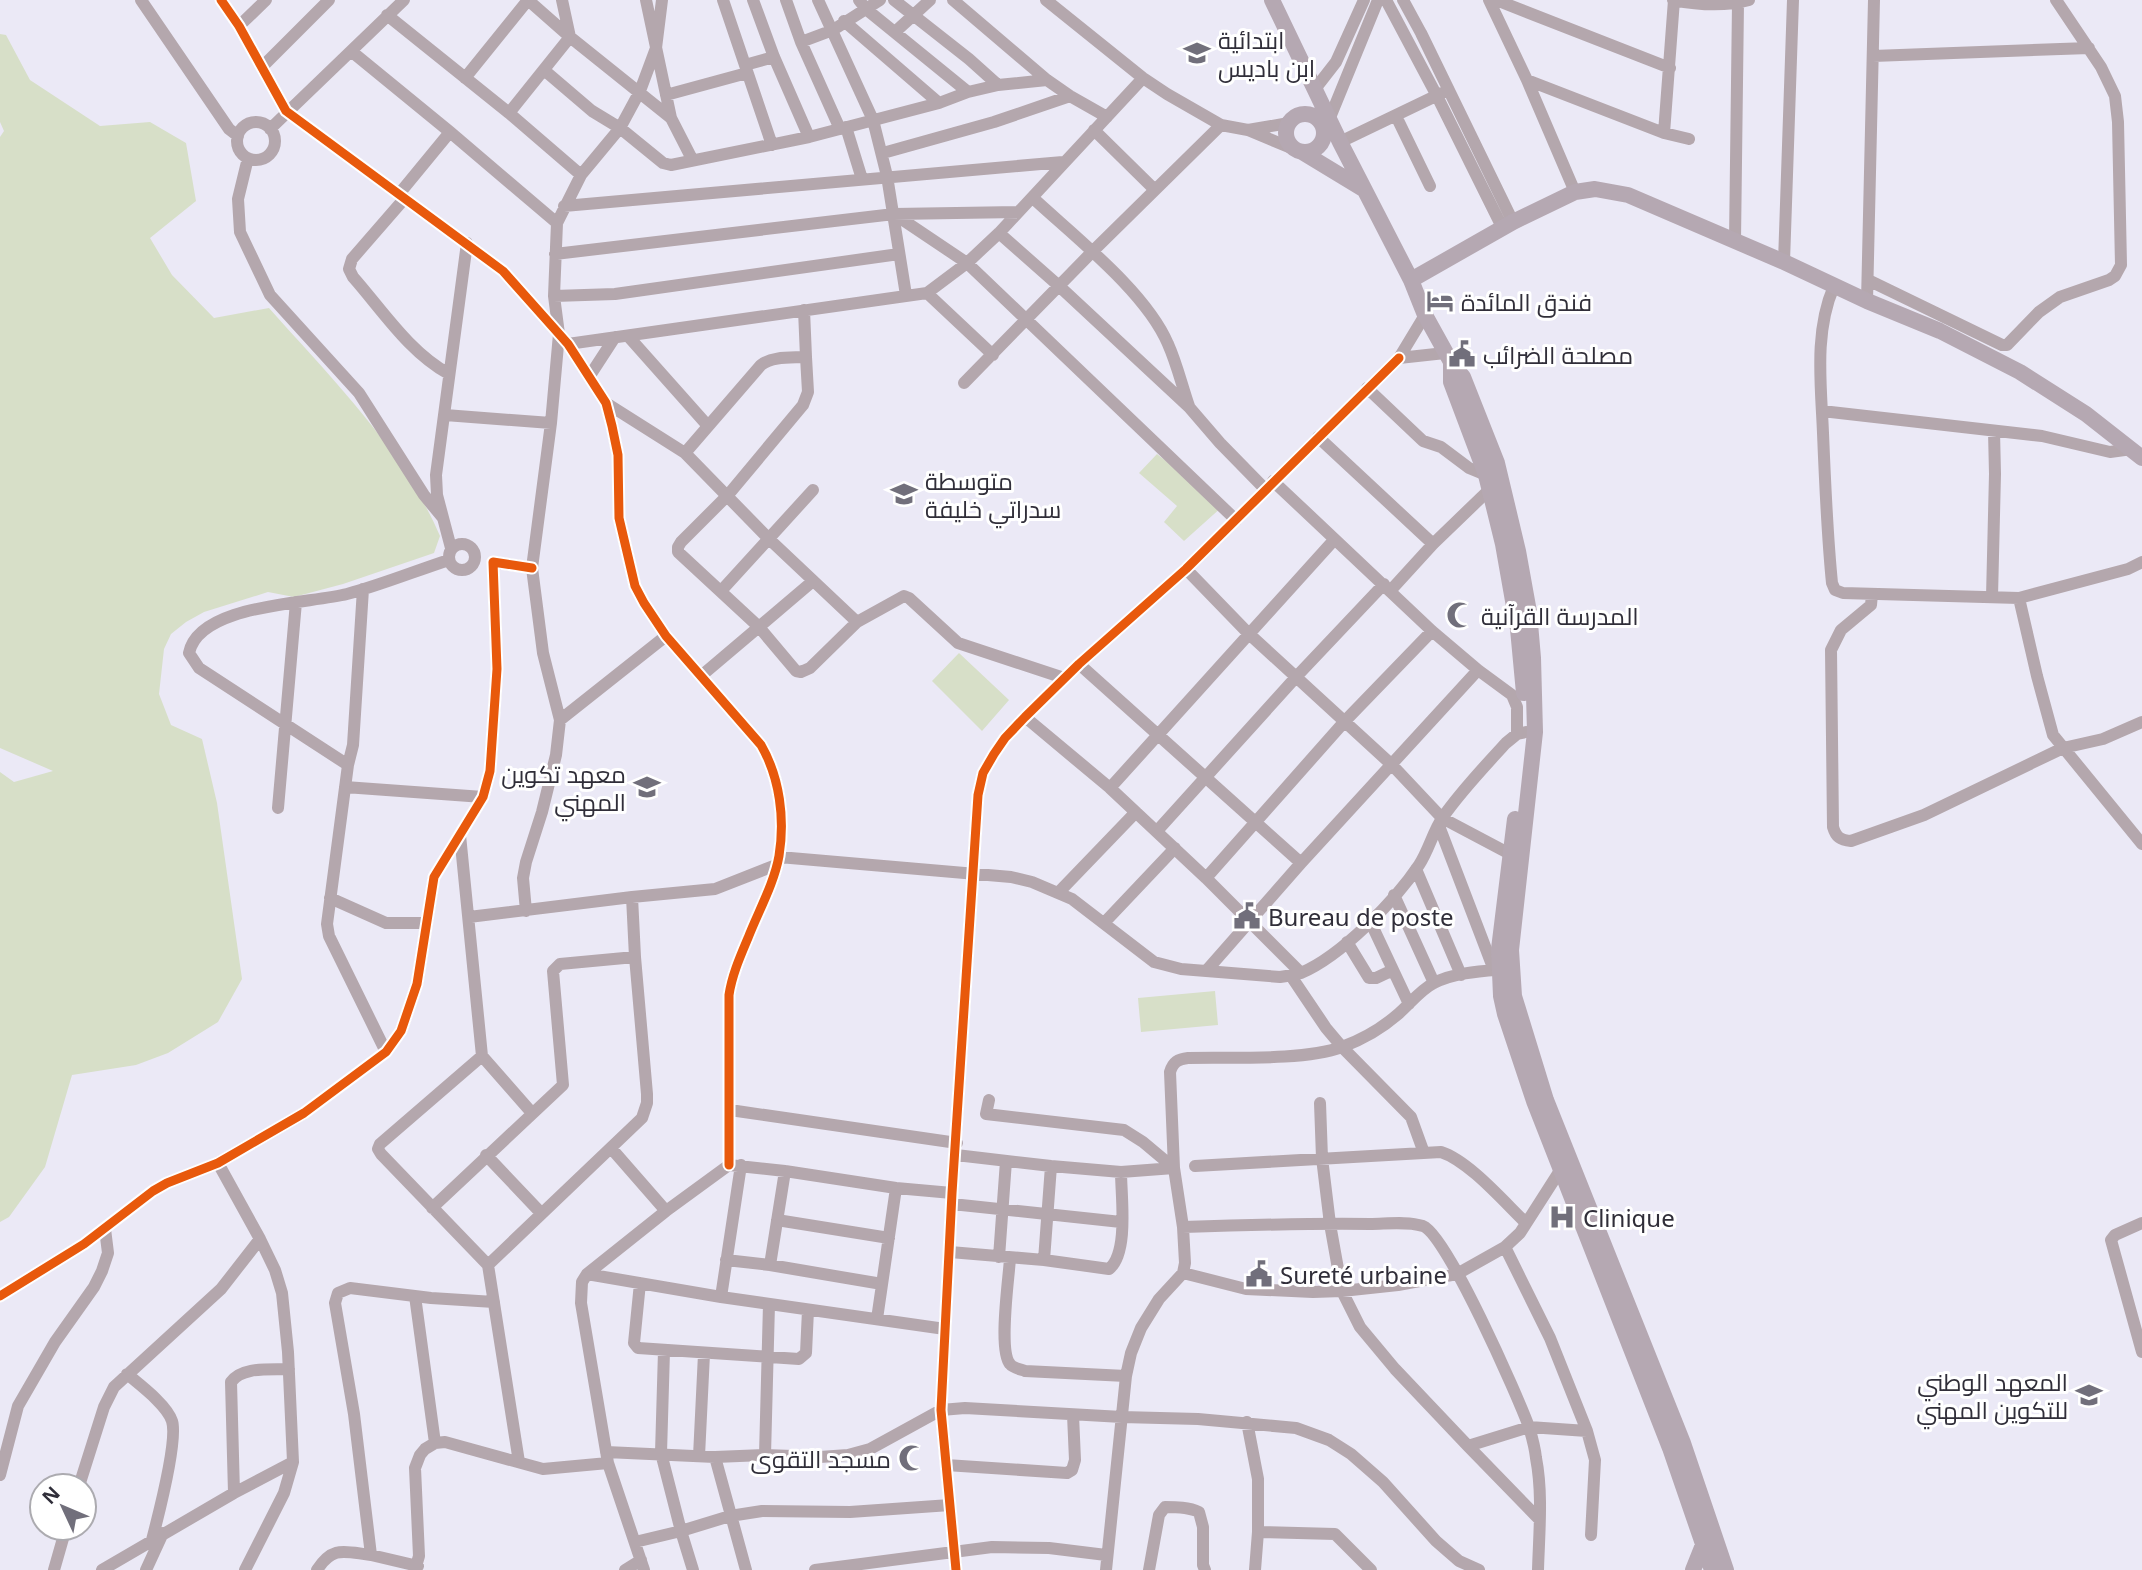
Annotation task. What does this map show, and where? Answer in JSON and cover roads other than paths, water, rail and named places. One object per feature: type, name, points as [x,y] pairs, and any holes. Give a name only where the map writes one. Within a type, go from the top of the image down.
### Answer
[{"type":"main road","points":[[1272,0],[1315,89],[1322,123],[1320,145],[1309,152],[1299,151]]},
{"type":"main road","points":[[1315,89],[1292,120],[1286,135],[1288,141],[1299,151],[1365,191]]},
{"type":"main road","points":[[1292,120],[1308,115],[1322,123],[1340,142],[1411,280],[1425,315],[1448,358],[1463,377],[1497,463],[1516,581],[1533,658],[1535,732],[1511,950],[1501,970]]},
{"type":"main road","points":[[1411,280],[1508,225],[1575,192],[1595,189],[1628,195],[1940,331],[2020,372],[2086,414],[2137,453]]},
{"type":"main road","points":[[1448,358],[1451,382],[1488,482],[1516,581],[1524,683],[1510,854],[1499,948],[1501,996],[1505,1014],[1534,1101],[1670,1448],[1703,1545],[1720,1569]]},
{"type":"main road","points":[[1501,970],[1514,996],[1546,1100],[1683,1443],[1720,1569]]},
{"type":"main road","points":[[1693,1570],[1703,1545]]},
{"type":"street","points":[[141,0],[229,129],[238,136]]},
{"type":"street","points":[[221,0],[239,26],[286,111],[467,243],[512,280],[568,344],[606,403],[618,456],[619,518],[635,586],[666,636],[761,745],[771,762],[781,819],[777,861],[730,985],[728,1005],[730,1110],[735,1165],[721,1297]]},
{"type":"street","points":[[239,26],[266,0]]},
{"type":"street","points":[[262,67],[329,0]]},
{"type":"street","points":[[270,129],[404,0]]},
{"type":"street","points":[[465,78],[528,0],[671,118]]},
{"type":"street","points":[[562,0],[570,37]]},
{"type":"street","points":[[646,0],[671,118],[692,159]]},
{"type":"street","points":[[526,911],[523,878],[556,755],[560,720],[543,653],[532,568],[551,423],[559,334],[554,296],[556,223],[581,175],[620,128],[640,92],[656,48],[662,0]]},
{"type":"street","points":[[723,0],[772,145]]},
{"type":"street","points":[[753,0],[809,138]]},
{"type":"street","points":[[786,0],[801,42],[843,128],[862,178]]},
{"type":"street","points":[[818,0],[873,120],[883,153],[906,295]]},
{"type":"street","points":[[801,42],[832,30],[862,5],[880,0]]},
{"type":"street","points":[[894,0],[998,85]]},
{"type":"street","points":[[895,32],[930,0]]},
{"type":"street","points":[[953,0],[1047,80],[1107,117]]},
{"type":"street","points":[[1046,0],[1143,78],[1221,125],[1248,130],[1299,151]]},
{"type":"street","points":[[1315,89],[1336,62],[1364,0]]},
{"type":"street","points":[[1322,123],[1348,77],[1378,0]]},
{"type":"street","points":[[1386,0],[1443,93],[1508,225]]},
{"type":"street","points":[[1403,0],[1421,33],[1443,93]]},
{"type":"street","points":[[1489,0],[1575,192]]},
{"type":"street","points":[[1496,0],[1670,68]]},
{"type":"street","points":[[1664,134],[1673,0],[1706,5],[1744,1],[1735,241]]},
{"type":"street","points":[[1784,262],[1793,0]]},
{"type":"street","points":[[1867,301],[1874,0]]},
{"type":"street","points":[[1868,280],[2002,345],[2007,345],[2039,312],[2060,297],[2115,276],[2121,265],[2115,96],[2110,82],[2056,0]]},
{"type":"street","points":[[862,5],[968,92]]},
{"type":"street","points":[[387,15],[581,175]]},
{"type":"street","points":[[845,21],[939,103]]},
{"type":"street","points":[[509,113],[570,37]]},
{"type":"street","points":[[1873,56],[2089,48]]},
{"type":"street","points":[[351,51],[556,223]]},
{"type":"street","points":[[666,95],[774,57]]},
{"type":"street","points":[[1336,62],[1348,77]]},
{"type":"street","points":[[544,70],[592,111],[620,128],[663,163],[671,165],[809,138],[998,85],[1047,80]]},
{"type":"street","points":[[568,344],[927,293],[967,263],[999,233],[1143,78]]},
{"type":"street","points":[[1527,80],[1664,134],[1689,139]]},
{"type":"street","points":[[1340,142],[1443,93]]},
{"type":"street","points":[[883,153],[994,122],[1070,96]]},
{"type":"street","points":[[1396,116],[1430,186]]},
{"type":"street","points":[[1248,130],[1292,120]]},
{"type":"street","points":[[259,123],[270,129],[275,145],[269,155],[259,160],[248,158],[239,149],[238,136],[246,125],[259,123]]},
{"type":"street","points":[[964,383],[1221,125]]},
{"type":"street","points":[[1094,130],[1154,190]]},
{"type":"street","points":[[449,374],[404,338],[349,269],[352,259],[450,132]]},
{"type":"street","points":[[248,158],[238,199],[240,232],[270,295],[359,393],[424,495],[443,518]]},
{"type":"street","points":[[564,206],[1063,162]]},
{"type":"street","points":[[1033,198],[1136,296],[1168,344],[1189,407]]},
{"type":"street","points":[[555,254],[894,214],[1018,212]]},
{"type":"street","points":[[894,214],[967,263],[1236,520]]},
{"type":"street","points":[[469,917],[715,889],[777,861],[974,874],[1011,877],[1059,892],[1154,962],[1181,969],[1280,977],[1296,974],[1329,956],[1347,942],[1370,921],[1416,869],[1440,822],[1493,758],[1521,733],[1514,698],[1432,631],[1334,540],[1220,443],[1189,407],[999,233]]},
{"type":"street","points":[[348,765],[199,667],[189,653],[197,636],[216,622],[266,606],[314,601],[363,589],[450,554],[458,544],[467,544],[474,550],[475,558],[470,567],[460,570],[455,568],[450,554],[436,495],[436,475],[467,243]]},
{"type":"street","points":[[554,296],[615,294],[900,254]]},
{"type":"street","points":[[1834,286],[1822,319],[1826,520],[1833,587],[1843,593],[2020,598],[2128,569],[2142,562]]},
{"type":"street","points":[[927,293],[993,355]]},
{"type":"street","points":[[804,310],[808,392],[803,405],[728,495],[678,547],[678,552],[759,628],[796,671],[810,668],[857,622],[904,596],[958,643],[1063,678]]},
{"type":"street","points":[[956,1570],[941,1410],[978,795],[983,773],[1005,738],[1063,678],[1186,569],[1399,358],[1425,315]]},
{"type":"street","points":[[589,377],[622,337]]},
{"type":"street","points":[[622,337],[708,426]]},
{"type":"street","points":[[685,453],[767,360],[806,357]]},
{"type":"street","points":[[1399,358],[1448,358]]},
{"type":"street","points":[[1157,831],[1297,676],[1433,544],[1488,482],[1441,447],[1423,441],[1367,388]]},
{"type":"street","points":[[606,403],[685,453],[769,539],[857,622]]},
{"type":"street","points":[[1822,411],[2042,436],[2110,452],[2137,453]]},
{"type":"street","points":[[445,415],[551,423]]},
{"type":"street","points":[[1992,597],[1994,431]]},
{"type":"street","points":[[1318,437],[1433,544]]},
{"type":"street","points":[[721,591],[813,490]]},
{"type":"street","points":[[1110,788],[1334,540]]},
{"type":"street","points":[[475,558],[532,568]]},
{"type":"street","points":[[0,1296],[105,1229],[139,1200],[167,1183],[218,1163],[304,1113],[386,1052],[401,1031],[417,984],[434,877],[483,797],[489,771],[497,669],[493,562]]},
{"type":"street","points":[[1106,1570],[1126,1376],[1131,1353],[1148,1314],[1183,1273],[1183,1227],[1174,1168],[1170,1072],[1172,1064],[1179,1059],[1188,1058],[1293,1055],[1342,1047],[1376,1030],[1434,983],[1461,975],[1501,970],[1440,822],[1392,765],[1248,633],[1186,569]]},
{"type":"street","points":[[701,676],[813,581]]},
{"type":"street","points":[[363,589],[353,745],[327,923],[329,936],[386,1052]]},
{"type":"street","points":[[1872,594],[1871,605],[1842,630],[1831,650],[1833,827],[1839,838],[1851,841],[1924,815],[2063,748],[2103,739],[2142,722]]},
{"type":"street","points":[[2020,598],[2053,735],[2142,844]]},
{"type":"street","points":[[278,808],[296,602]]},
{"type":"street","points":[[1206,878],[1345,721],[1432,631]]},
{"type":"street","points":[[560,720],[666,636]]},
{"type":"street","points":[[1079,664],[1301,863]]},
{"type":"street","points":[[1207,970],[1478,670]]},
{"type":"street","points":[[1025,717],[1110,788],[1250,921],[1296,974],[1326,1028],[1411,1117],[1424,1153]]},
{"type":"street","points":[[345,787],[483,797]]},
{"type":"street","points":[[1059,892],[1136,812]]},
{"type":"street","points":[[1440,822],[1510,854]]},
{"type":"street","points":[[460,835],[482,1056],[531,1113]]},
{"type":"street","points":[[1104,923],[1175,848]]},
{"type":"street","points":[[1416,869],[1461,975]]},
{"type":"street","points":[[1394,895],[1434,983]]},
{"type":"street","points":[[488,1265],[642,1118],[647,1102],[632,897]]},
{"type":"street","points":[[330,898],[386,923],[426,923]]},
{"type":"street","points":[[1370,921],[1409,1004]]},
{"type":"street","points":[[1347,942],[1369,978],[1376,978],[1393,970]]},
{"type":"street","points":[[432,1208],[563,1084],[553,971],[555,967],[560,964],[635,957]]},
{"type":"street","points":[[482,1056],[380,1144],[378,1149],[488,1265],[519,1462]]},
{"type":"street","points":[[989,1100],[986,1114],[1124,1130],[1174,1168]]},
{"type":"street","points":[[1320,1104],[1322,1158],[1342,1291],[1360,1327],[1468,1447],[1539,1519]]},
{"type":"street","points":[[730,1110],[956,1149],[1006,1161],[1121,1172],[1174,1168]]},
{"type":"street","points":[[611,1149],[666,1211]]},
{"type":"street","points":[[1195,1166],[1441,1152],[1453,1156],[1526,1223]]},
{"type":"street","points":[[486,1155],[541,1213]]},
{"type":"street","points":[[1006,1161],[1003,1209],[1004,1351],[1008,1362],[1024,1371],[1126,1376]]},
{"type":"street","points":[[218,1163],[275,1270],[282,1293],[289,1369],[293,1462],[284,1493],[245,1570]]},
{"type":"street","points":[[625,1570],[643,1565],[607,1457],[581,1303],[582,1282],[587,1274],[666,1211],[735,1165],[896,1188],[1003,1209],[1121,1222]]},
{"type":"street","points":[[1044,1260],[1051,1166]]},
{"type":"street","points":[[1183,1273],[1246,1289],[1283,1292],[1342,1291],[1457,1274],[1505,1247],[1520,1233],[1561,1169]]},
{"type":"street","points":[[770,1265],[785,1171]]},
{"type":"street","points":[[950,1252],[1109,1269],[1118,1258],[1121,1172]]},
{"type":"street","points":[[877,1318],[896,1188]]},
{"type":"street","points":[[777,1220],[889,1238]]},
{"type":"street","points":[[2142,1223],[2115,1235],[2111,1240],[2142,1352]]},
{"type":"street","points":[[1183,1227],[1330,1224],[1423,1226],[1438,1241],[1457,1274],[1497,1352],[1528,1427],[1537,1459],[1538,1570]]},
{"type":"street","points":[[0,1475],[18,1406],[55,1342],[94,1287],[102,1271],[108,1253],[105,1229]]},
{"type":"street","points":[[83,1472],[107,1398],[114,1387],[221,1289],[260,1239]]},
{"type":"street","points":[[1505,1247],[1550,1338],[1587,1431],[1595,1460],[1591,1535]]},
{"type":"street","points":[[726,1260],[882,1284]]},
{"type":"street","points":[[587,1274],[721,1297],[945,1329]]},
{"type":"street","points":[[640,1283],[635,1344],[638,1348],[799,1359],[804,1356],[808,1310]]},
{"type":"street","points":[[371,1555],[336,1296],[350,1288],[494,1302]]},
{"type":"street","points":[[415,1296],[435,1443]]},
{"type":"street","points":[[765,1455],[769,1304]]},
{"type":"street","points":[[664,1351],[661,1453],[693,1570]]},
{"type":"street","points":[[699,1456],[704,1354]]},
{"type":"street","points":[[234,1493],[231,1382],[237,1374],[289,1369]]},
{"type":"street","points":[[127,1374],[154,1397],[172,1421],[173,1434],[158,1537],[146,1570]]},
{"type":"street","points":[[317,1570],[333,1552],[340,1551],[371,1555],[416,1568],[419,1556],[415,1468],[420,1455],[435,1443],[456,1444],[543,1469],[607,1457],[661,1453],[715,1457],[765,1455],[820,1458],[870,1449],[941,1410],[965,1408],[1198,1419],[1296,1428],[1329,1440],[1351,1454],[1383,1482],[1436,1541],[1459,1561],[1479,1570]]},
{"type":"street","points":[[946,1465],[1067,1473],[1072,1470],[1075,1460],[1073,1415]]},
{"type":"street","points":[[1247,1422],[1258,1479],[1255,1570]]},
{"type":"street","points":[[1468,1447],[1528,1427],[1587,1431]]},
{"type":"street","points":[[715,1457],[747,1570]]},
{"type":"street","points":[[102,1570],[293,1462]]},
{"type":"street","points":[[635,1542],[730,1516],[762,1511],[850,1512],[950,1505]]},
{"type":"street","points":[[1149,1570],[1159,1515],[1165,1507],[1199,1512],[1203,1527],[1205,1570]]},
{"type":"street","points":[[1258,1532],[1335,1534],[1371,1570]]},
{"type":"street","points":[[54,1570],[62,1542]]},
{"type":"street","points":[[816,1570],[1018,1546],[1106,1555]]},
{"type":"place","name":"ابتدائية ابن باديس","points":[[1197,53]]},
{"type":"place","name":"فندق المائدة","points":[[1440,301]]},
{"type":"place","name":"مصلحة الضرائب","points":[[1462,354]]},
{"type":"place","name":"متوسطة سدراتي خليفة","points":[[904,494]]},
{"type":"place","name":"المدرسة القرآنية","points":[[1460,615]]},
{"type":"place","name":"معهد تكوين المهني","points":[[647,787]]},
{"type":"place","name":"Bureau de poste","points":[[1247,916]]},
{"type":"place","name":"Clinique","points":[[1562,1217]]},
{"type":"place","name":"Sureté urbaine","points":[[1259,1274]]},
{"type":"place","name":"المعهد الوطني للتكوين المهني","points":[[2089,1395]]},
{"type":"place","name":"مسجد التقوى","points":[[912,1458]]}]
